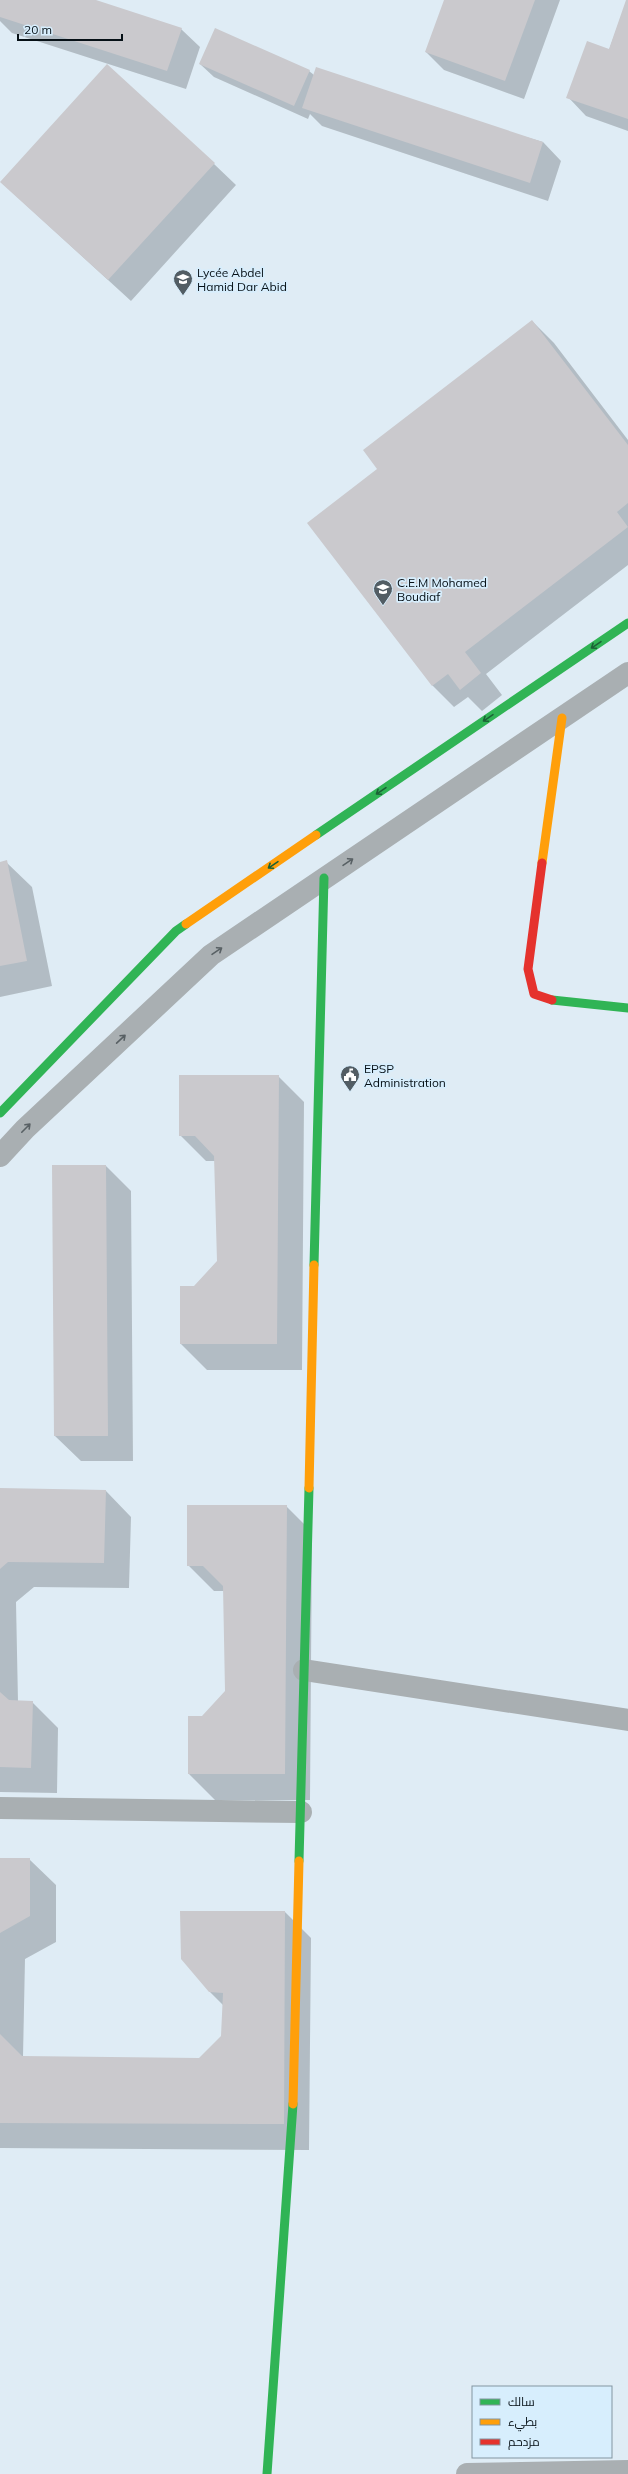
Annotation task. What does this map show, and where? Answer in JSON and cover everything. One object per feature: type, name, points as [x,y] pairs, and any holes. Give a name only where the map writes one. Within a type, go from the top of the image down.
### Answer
[{"type":"street","points":[[0,1113],[32,1082],[176,931],[628,623]]},
{"type":"street","points":[[0,1156],[25,1128],[211,955],[628,673]]},
{"type":"street","points":[[562,718],[528,969],[534,994],[554,1001],[628,1008]]},
{"type":"street","points":[[268,2474],[292,2142],[324,878]]},
{"type":"street","points":[[304,1670],[628,1720]]},
{"type":"street","points":[[0,1808],[300,1812]]},
{"type":"street","points":[[467,2474],[628,2471]]},
{"type":"building","points":[[0,0],[96,0],[182,28],[167,71],[0,17]]},
{"type":"building","points":[[444,0],[535,0],[505,81],[425,52]]},
{"type":"building","points":[[626,0],[628,0],[628,119],[566,98],[587,41],[609,49]]},
{"type":"building","points":[[215,28],[310,70],[294,106],[199,64]]},
{"type":"building","points":[[107,64],[215,163],[108,280],[0,182]]},
{"type":"building","points":[[316,67],[543,142],[530,183],[302,108]]},
{"type":"building","points":[[532,320],[628,445],[628,503],[617,512],[628,527],[465,652],[481,673],[460,690],[448,674],[432,686],[307,523],[377,469],[363,450]]},
{"type":"building","points":[[7,860],[27,961],[0,966],[0,862]]},
{"type":"building","points":[[179,1075],[279,1075],[277,1344],[180,1344],[180,1286],[194,1286],[217,1261],[214,1156],[195,1136],[179,1136]]},
{"type":"building","points":[[52,1165],[106,1165],[108,1436],[54,1436]]},
{"type":"building","points":[[0,1488],[106,1490],[104,1563],[8,1562],[0,1569]]},
{"type":"building","points":[[187,1505],[287,1505],[285,1774],[188,1774],[188,1716],[202,1716],[225,1691],[223,1586],[203,1566],[187,1566]]},
{"type":"building","points":[[0,1692],[9,1700],[33,1701],[31,1768],[0,1767]]},
{"type":"building","points":[[0,1858],[30,1858],[30,1916],[0,1933]]},
{"type":"building","points":[[180,1911],[285,1911],[284,2124],[0,2123],[0,2034],[22,2056],[199,2058],[221,2036],[223,1993],[209,1992],[181,1959]]},
{"type":"traffic: fast","points":[[316,835],[628,623]]},
{"type":"traffic: fast","points":[[314,1265],[324,878]]},
{"type":"traffic: fast","points":[[0,1113],[176,931],[186,924]]},
{"type":"traffic: fast","points":[[552,1000],[628,1008]]},
{"type":"traffic: fast","points":[[299,1861],[309,1488]]},
{"type":"traffic: fast","points":[[267,2474],[293,2104]]},
{"type":"traffic: slow","points":[[542,863],[562,718]]},
{"type":"traffic: slow","points":[[186,924],[316,835]]},
{"type":"traffic: slow","points":[[309,1488],[314,1265]]},
{"type":"traffic: slow","points":[[293,2104],[299,1861]]},
{"type":"traffic: jam","points":[[542,863],[528,969],[534,994],[552,1000]]},
{"type":"place","name":"Lycée Abdel Hamid Dar Abid","points":[[183,296]]},
{"type":"place","name":"C.E.M Mohamed Boudiaf","points":[[383,606]]},
{"type":"place","name":"EPSP Administration","points":[[350,1092]]}]
